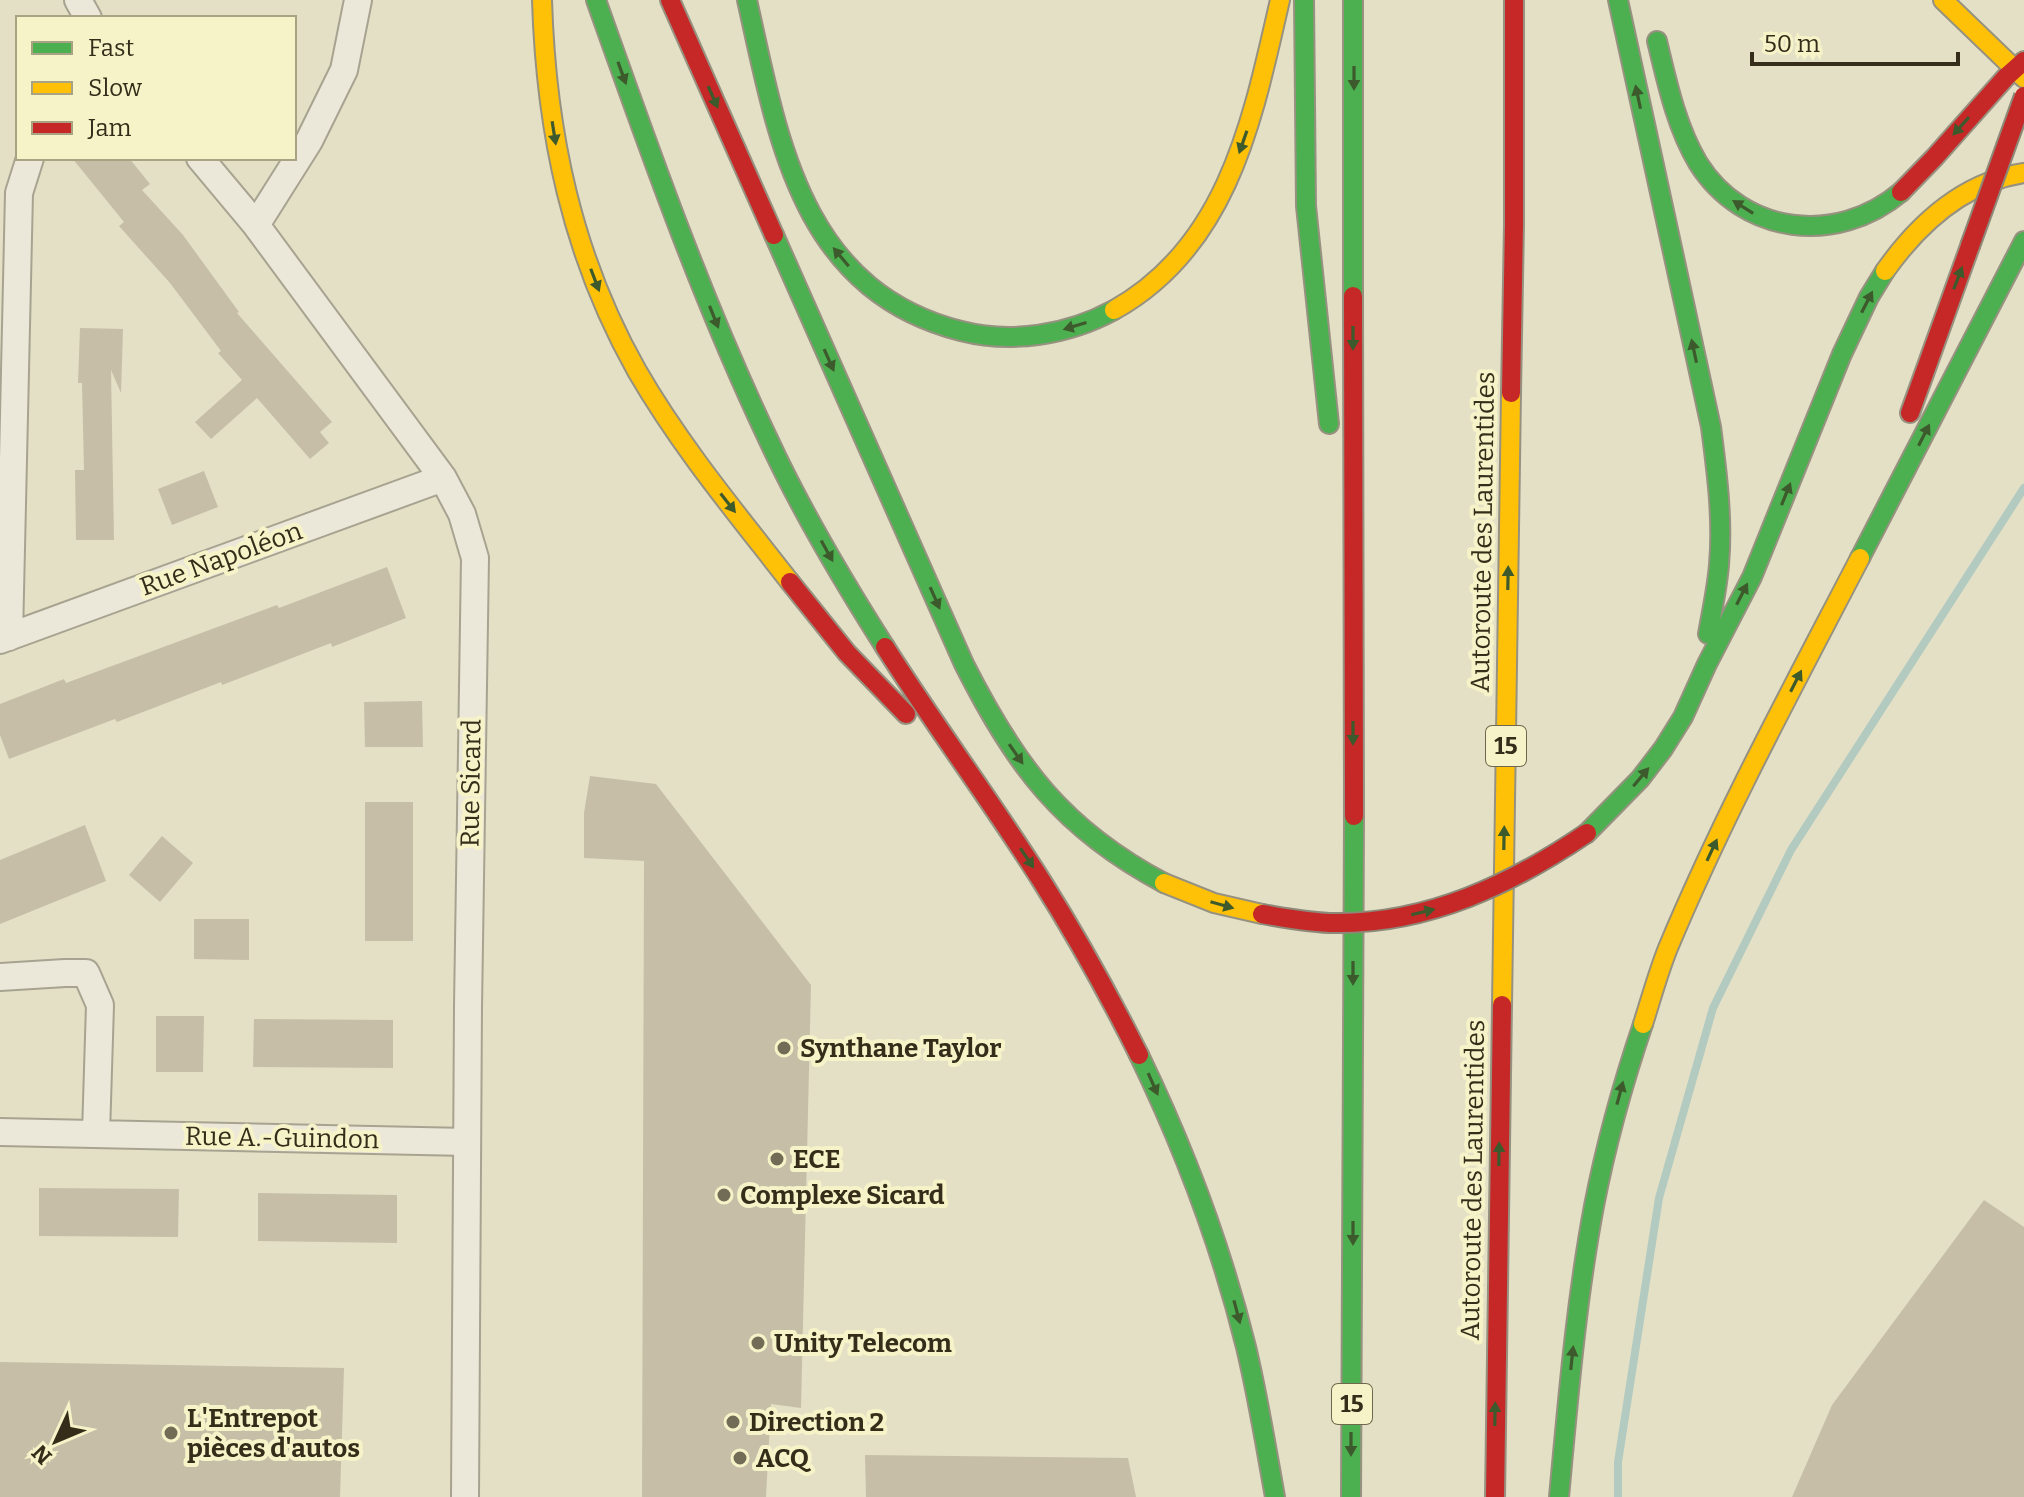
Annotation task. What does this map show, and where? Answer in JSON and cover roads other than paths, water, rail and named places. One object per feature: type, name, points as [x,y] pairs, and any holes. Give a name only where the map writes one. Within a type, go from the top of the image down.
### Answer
[{"type":"main road","points":[[542,0],[545,63],[569,207],[607,312],[641,378],[723,496],[858,665],[983,793]]},
{"type":"main road","points":[[596,0],[704,293],[769,441],[815,530],[916,695],[1052,896],[1129,1031],[1203,1205],[1238,1315],[1261,1411],[1275,1497]]},
{"type":"main road","points":[[670,0],[964,664],[1006,740],[1059,808],[1133,865],[1214,903],[1315,922],[1370,921],[1470,899],[1543,863],[1587,833],[1623,798],[1652,764],[1683,716],[1757,566],[1840,360],[1879,279],[1924,222],[1964,194],[1991,181],[2024,173]]},
{"type":"main road","points":[[747,0],[790,170],[804,202],[837,254],[873,289],[908,312],[950,329],[1009,337],[1047,334],[1102,317],[1151,285],[1181,256],[1215,206],[1237,158],[1253,110],[1280,0]]},
{"type":"main road","points":[[1304,0],[1306,206],[1330,438]]},
{"type":"main road","name":"15","points":[[1351,1497],[1353,0]]},
{"type":"main road","name":"Autoroute des Laurentides","points":[[1495,1497],[1514,0]]},
{"type":"main road","points":[[1618,0],[1716,462],[1720,495],[1720,556],[1703,672]]},
{"type":"main road","points":[[1653,28],[1681,131],[1708,177],[1724,195],[1745,210],[1786,224],[1811,227],[1854,220],[1877,210],[1917,176],[2021,69],[1943,0]]},
{"type":"main road","points":[[1862,554],[2024,96]]},
{"type":"main road","points":[[1559,1497],[1574,1342],[1587,1244],[1602,1168],[1629,1060],[1667,951],[1753,764],[2024,241]]},
{"type":"main road","points":[[1335,485],[1353,655]]},
{"type":"street","points":[[256,225],[309,141],[344,70],[358,0]]},
{"type":"street","points":[[5,638],[19,193],[29,160]]},
{"type":"street","name":"Rue Sicard","points":[[202,160],[256,225],[443,478],[462,514],[475,558],[465,1497]]},
{"type":"street","name":"Rue Napoléon","points":[[5,638],[443,478]]},
{"type":"street","points":[[0,977],[86,973],[100,1005],[96,1134]]},
{"type":"street","name":"Rue A.-Guindon","points":[[0,1132],[467,1142]]},
{"type":"waterway","points":[[1618,1497],[1618,1462],[1659,1198],[1713,1008],[1791,850],[2024,488]]},
{"type":"place","name":"Synthane Taylor","points":[[784,1048]]},
{"type":"place","name":"ECE","points":[[777,1159]]},
{"type":"place","name":"Complexe Sicard","points":[[724,1195]]},
{"type":"place","name":"Unity Telecom","points":[[758,1343]]},
{"type":"place","name":"Direction 2","points":[[733,1422]]},
{"type":"place","name":"L'Entrepot pièces d'autos","points":[[171,1433]]},
{"type":"place","name":"ACQ","points":[[740,1458]]}]
